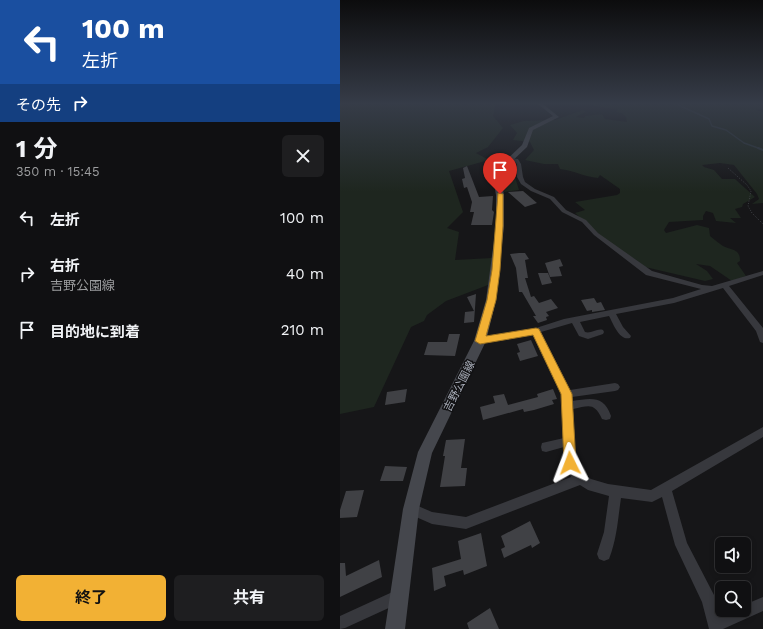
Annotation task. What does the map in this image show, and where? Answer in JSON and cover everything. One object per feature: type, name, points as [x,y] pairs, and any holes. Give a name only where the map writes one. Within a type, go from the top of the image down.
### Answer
[{"type":"main road","name":"吉野公園線","points":[[395,629],[411,509],[425,452],[480,341],[491,300],[496,270],[500,210],[500,194],[497,177],[500,170],[525,146],[530,133]]},
{"type":"street","points":[[510,159],[516,160],[519,164],[520,177],[523,183],[533,190],[552,198],[564,211],[584,221],[596,234],[649,273],[702,287],[722,286]]},
{"type":"street","points":[[480,341],[536,331],[575,320],[674,300],[763,273]]},
{"type":"street","points":[[722,286],[760,330],[763,340]]},
{"type":"street","points":[[611,313],[620,329],[627,336]]},
{"type":"street","points":[[575,320],[582,334],[588,336],[600,332]]},
{"type":"street","points":[[536,331],[567,394],[570,463],[579,479],[588,484],[616,491],[652,496],[763,432]]},
{"type":"street","points":[[567,394],[615,387]]},
{"type":"street","points":[[568,406],[593,402],[600,404],[605,409],[606,416]]},
{"type":"street","points":[[546,447],[569,441]]},
{"type":"street","points":[[411,509],[432,518],[466,523],[574,483],[579,479]]},
{"type":"street","points":[[665,488],[681,545],[709,600],[716,627],[763,604]]},
{"type":"street","points":[[604,554],[610,532],[616,491]]},
{"type":"street","points":[[340,623],[400,596]]},
{"type":"path","points":[[728,168],[751,191],[748,206],[752,213],[763,224]]},
{"type":"shaded area","points":[[340,133],[499,133],[488,147],[476,153],[489,160],[449,171],[463,212],[447,228],[459,232],[455,260],[492,258],[488,285],[446,301],[427,315],[424,321],[411,327],[374,407],[340,414]]},
{"type":"shaded area","points":[[517,133],[763,133],[763,203],[752,204],[759,199],[757,194],[734,165],[720,163],[702,165],[714,170],[722,179],[735,179],[755,197],[743,204],[742,207],[735,209],[741,218],[730,218],[736,223],[716,221],[713,213],[706,211],[703,216],[703,220],[669,222],[664,230],[666,233],[697,225],[709,228],[710,236],[723,246],[735,250],[739,254],[740,261],[737,263],[746,276],[732,281],[710,266],[696,264],[707,271],[713,279],[705,281],[645,267],[635,259],[616,249],[575,213],[585,210],[575,202],[617,195],[620,193],[620,189],[600,175],[598,178],[583,175],[560,169],[558,164],[544,164],[525,160],[534,150],[530,142],[513,140]]},
{"type":"shaded area","points":[[515,177],[519,190],[504,192],[501,179]]},
{"type":"building","points":[[467,166],[479,197],[493,196],[492,210],[494,212],[492,225],[471,225],[474,212],[470,212],[472,202],[467,187],[464,188],[462,179],[465,178],[463,168]]},
{"type":"building","points":[[523,191],[537,203],[525,207],[508,192]]},
{"type":"building","points":[[525,253],[529,259],[525,260],[528,278],[525,278],[531,297],[534,296],[539,303],[551,299],[558,308],[546,312],[549,316],[546,317],[547,320],[538,323],[533,316],[536,316],[522,292],[519,292],[516,268],[510,254]]},
{"type":"building","points":[[560,259],[563,266],[559,267],[562,276],[550,277],[545,263]]},
{"type":"building","points":[[538,273],[548,273],[552,283],[542,285]]},
{"type":"building","points":[[476,294],[474,322],[464,323],[465,312],[474,311],[467,297]]},
{"type":"building","points":[[594,298],[597,303],[601,302],[605,310],[592,312],[592,310],[587,311],[581,300]]},
{"type":"building","points":[[449,334],[460,334],[455,356],[424,355],[428,342],[447,342]]},
{"type":"building","points":[[531,340],[538,356],[520,361],[517,353],[520,352],[517,344]]},
{"type":"building","points":[[407,389],[405,402],[385,405],[387,392]]},
{"type":"building","points":[[553,389],[557,399],[552,400],[554,404],[524,412],[523,409],[483,420],[480,407],[495,403],[493,396],[504,394],[508,405],[538,397],[537,394]]},
{"type":"building","points":[[465,439],[461,468],[467,468],[465,486],[440,487],[446,440]]},
{"type":"building","points":[[385,466],[407,467],[403,481],[380,481]]},
{"type":"building","points":[[364,490],[357,517],[340,518],[340,510],[346,491]]},
{"type":"building","points":[[530,521],[540,543],[532,548],[531,545],[504,558],[501,549],[505,547],[501,536]]},
{"type":"building","points":[[481,533],[487,566],[464,575],[463,570],[444,576],[446,586],[434,591],[432,568],[461,559],[458,541]]},
{"type":"building","points":[[379,560],[382,577],[340,597],[340,563],[345,563],[346,576]]},
{"type":"building","points":[[490,608],[499,629],[469,629],[467,623]]},
{"type":"waterway","points":[[731,133],[744,143],[761,149]]},
{"type":"waterway","points":[[758,148],[763,150]]},
{"type":"route","points":[[500,194],[500,226],[496,270],[491,300],[480,341],[536,331],[567,394],[570,463]]}]
